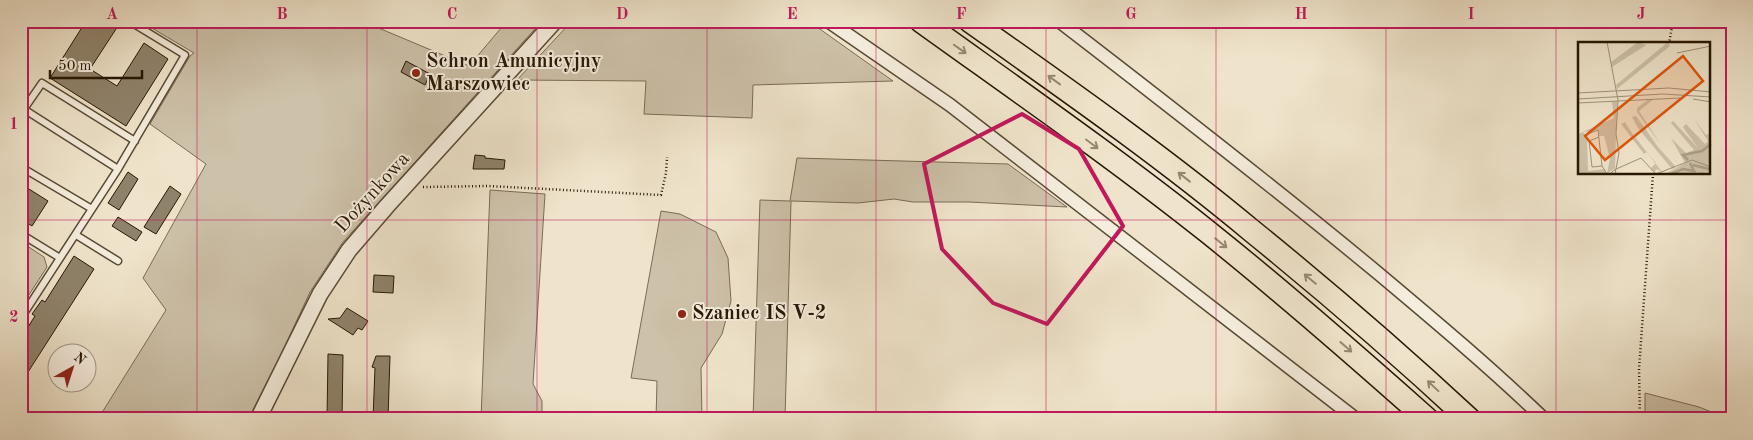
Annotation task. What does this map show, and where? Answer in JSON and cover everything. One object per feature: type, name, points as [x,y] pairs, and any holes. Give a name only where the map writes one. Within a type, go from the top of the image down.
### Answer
[{"type":"highway","points":[[920,21],[1083,137],[1194,220],[1285,295],[1427,419]]},
{"type":"highway","points":[[970,21],[1127,133],[1251,230],[1410,364],[1469,419]]},
{"type":"street","name":"Dożynkowa","points":[[258,419],[320,294],[349,250],[556,21]]},
{"type":"street","points":[[828,21],[950,105],[1356,419]]},
{"type":"street","points":[[1059,21],[1314,221],[1475,356],[1544,419]]},
{"type":"lane","points":[[21,318],[118,169],[186,55],[128,21]]},
{"type":"lane","points":[[118,169],[23,109],[42,83],[135,141]]},
{"type":"lane","points":[[21,167],[92,209]]},
{"type":"lane","points":[[21,234],[60,258]]},
{"type":"lane","points":[[76,235],[118,261]]},
{"type":"path","points":[[1669,42],[1673,21]]},
{"type":"path","points":[[404,188],[452,185],[661,195],[667,158]]},
{"type":"path","points":[[1640,419],[1639,369],[1654,175]]},
{"type":"highlighted area","points":[[1022,114],[1079,149],[1123,226],[1047,324],[993,303],[942,249],[924,164]]},
{"type":"shaded area","points":[[140,21],[362,21],[469,66],[507,21],[542,21],[343,242],[310,292],[265,389],[248,419],[98,419],[166,310],[143,278],[206,164],[150,124],[190,56],[194,53]]},
{"type":"shaded area","points":[[572,21],[691,21],[817,27],[893,81],[753,85],[752,118],[644,114],[646,81],[517,80]]},
{"type":"shaded area","points":[[797,158],[1008,164],[1067,207],[969,202],[913,202],[894,199],[858,203],[791,201],[785,419],[753,419],[760,200],[790,201]]},
{"type":"shaded area","points":[[490,190],[545,194],[533,384],[542,401],[542,419],[481,419]]},
{"type":"shaded area","points":[[661,211],[680,214],[716,232],[728,258],[731,301],[722,334],[701,368],[702,419],[656,419],[657,381],[631,378]]},
{"type":"shaded area","points":[[21,242],[44,257],[47,267],[21,307]]},
{"type":"shaded area","points":[[1645,393],[1699,407],[1729,419],[1645,419]]},
{"type":"building","points":[[86,21],[110,21],[118,26],[90,69],[117,86],[144,43],[168,59],[126,126],[50,78]]},
{"type":"building","name":"Schron Amunicyjny Marszowiec","points":[[406,61],[430,74],[425,85],[401,72]]},
{"type":"building","points":[[475,155],[505,160],[504,169],[473,169]]},
{"type":"building","points":[[128,172],[138,179],[119,210],[108,203]]},
{"type":"building","points":[[21,184],[48,201],[32,226],[21,219]]},
{"type":"building","points":[[170,186],[181,194],[156,234],[144,227]]},
{"type":"building","points":[[118,217],[142,232],[136,241],[112,226]]},
{"type":"building","points":[[74,256],[94,269],[21,383],[21,338],[35,316],[32,314],[42,300],[45,302]]},
{"type":"building","points":[[374,275],[394,276],[393,293],[373,292]]},
{"type":"building","points":[[347,308],[368,321],[362,330],[358,328],[353,335],[328,319],[340,318]]},
{"type":"building","points":[[328,354],[343,355],[342,419],[327,419]]},
{"type":"building","points":[[376,356],[390,356],[388,418],[373,418],[375,368],[372,367]]},
{"type":"place","name":"Schron Amunicyjny Marszowiec","points":[[416,73]]},
{"type":"place","name":"Szaniec IS V-2","points":[[682,314]]}]
